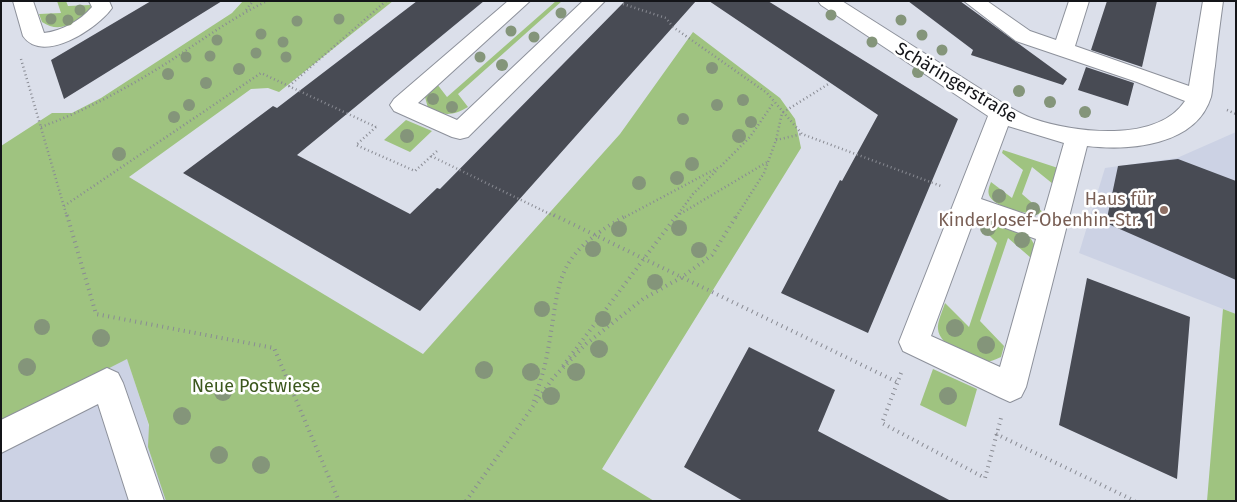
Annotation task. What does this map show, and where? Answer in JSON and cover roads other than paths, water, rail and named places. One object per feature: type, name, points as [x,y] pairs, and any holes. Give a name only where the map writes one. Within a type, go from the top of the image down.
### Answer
[{"type":"street","points":[[23,1],[34,36],[41,40],[63,36],[94,19],[102,8],[99,1]]},
{"type":"street","points":[[520,1],[402,105],[460,131],[595,1]]},
{"type":"street","name":"Schäringerstraße","points":[[828,1],[1001,113],[1026,125],[1108,140],[1137,139],[1160,132],[1181,122],[1195,109],[1199,98]]},
{"type":"street","points":[[974,1],[1001,9],[1023,36],[1145,77],[1199,98],[1214,1]]},
{"type":"street","points":[[1062,50],[1080,1]]},
{"type":"street","points":[[1001,113],[914,342],[1010,387],[1078,136]]},
{"type":"street","points":[[968,200],[1052,234]]},
{"type":"street","points":[[1,438],[107,383],[147,501]]},
{"type":"place","name":"Haus für KinderJosef-Obenhin-Str. 1","points":[[1164,210]]},
{"type":"park label","name":"Neue Postwiese","points":[[256,387]]}]
